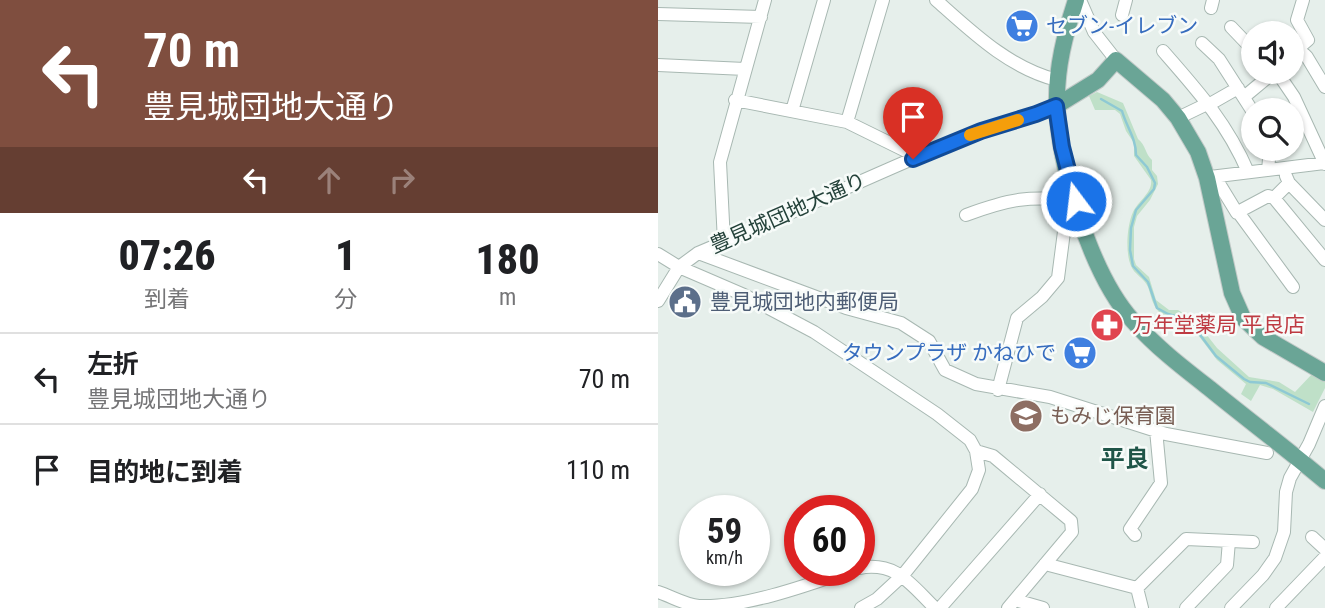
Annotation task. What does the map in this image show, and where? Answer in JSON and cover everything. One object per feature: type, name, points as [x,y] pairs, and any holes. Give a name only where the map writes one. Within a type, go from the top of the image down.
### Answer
[{"type":"main road","points":[[1078,0],[1063,44],[1056,106],[1062,147],[1078,208],[1100,270],[1118,302],[1133,321],[1174,361],[1325,481]]},
{"type":"main road","points":[[1056,106],[1098,80],[1116,60],[1163,100],[1178,117],[1211,177],[1231,293],[1243,318],[1263,337],[1323,367]]},
{"type":"street","points":[[724,242],[720,162],[765,0]]},
{"type":"street","points":[[792,111],[824,0]]},
{"type":"street","points":[[847,122],[883,0]]},
{"type":"street","points":[[936,0],[1004,55],[1036,74],[1057,79]]},
{"type":"street","points":[[1078,0],[1094,32],[1116,60]]},
{"type":"street","points":[[1122,15],[1126,0]]},
{"type":"street","points":[[1298,21],[1303,0]]},
{"type":"street","points":[[658,13],[761,17]]},
{"type":"street","points":[[1231,27],[1241,37]]},
{"type":"street","points":[[1202,43],[1219,60],[1245,98]]},
{"type":"street","points":[[1163,51],[1209,103],[1237,145],[1248,172]]},
{"type":"street","points":[[1304,57],[1307,57],[1325,87]]},
{"type":"street","points":[[658,65],[745,69]]},
{"type":"street","points":[[1178,117],[1255,84]]},
{"type":"street","points":[[1285,84],[1294,97],[1325,164],[1211,177],[1293,287]]},
{"type":"street","points":[[736,100],[847,122],[908,152],[913,159]]},
{"type":"street","name":"豊見城団地大通り","points":[[679,267],[698,253],[913,159],[981,131],[1056,106]]},
{"type":"street","points":[[1268,170],[1269,161]]},
{"type":"street","points":[[1285,168],[1289,183],[1325,220]]},
{"type":"street","points":[[1274,198],[1289,183]]},
{"type":"street","points":[[1238,212],[1268,196],[1274,198],[1325,260]]},
{"type":"street","points":[[966,215],[991,205],[1029,197],[1078,208],[1065,224],[1058,278],[1042,297],[1017,318],[998,390]]},
{"type":"street","points":[[698,253],[846,308],[901,323],[929,341],[945,370],[963,380],[998,390],[1050,397],[1156,430],[1268,453]]},
{"type":"street","points":[[658,254],[679,267],[744,295],[831,342],[961,430],[976,451],[979,470],[972,489],[903,575],[877,599],[862,608]]},
{"type":"street","points":[[658,301],[679,267]]},
{"type":"street","points":[[1231,608],[1263,575],[1275,558],[1284,532],[1286,492],[1298,459],[1309,444],[1325,406]]},
{"type":"street","points":[[1314,449],[1325,426]]},
{"type":"street","points":[[1135,535],[1130,529],[1161,483],[1156,430]]},
{"type":"street","points":[[976,451],[993,456],[1071,521],[1073,526],[1072,532],[1011,604]]},
{"type":"street","points":[[875,567],[883,567],[903,575],[938,608],[1040,494]]},
{"type":"street","points":[[1312,537],[1325,549]]},
{"type":"street","points":[[1137,588],[1186,539],[1253,542]]},
{"type":"street","points":[[1186,608],[1227,565],[1228,541]]},
{"type":"street","points":[[1276,608],[1325,557]]},
{"type":"street","points":[[1045,564],[1137,588]]},
{"type":"street","points":[[658,592],[698,606],[731,605],[771,597],[804,586]]},
{"type":"street","points":[[1137,588],[1142,608]]},
{"type":"street","points":[[1011,604],[1043,608]]},
{"type":"green space","points":[[1097,92],[1123,103],[1138,139],[1152,160],[1152,170],[1157,176],[1158,184],[1137,216],[1134,227],[1134,259],[1136,265],[1149,277],[1156,300],[1169,310],[1178,310],[1195,320],[1217,348],[1249,377],[1279,382],[1295,392],[1313,373],[1325,380],[1325,388],[1313,412],[1273,389],[1260,385],[1251,401],[1241,394],[1246,384],[1217,360],[1189,323],[1159,312],[1148,287],[1131,266],[1127,246],[1131,217],[1150,189],[1151,180],[1134,156],[1134,143],[1120,114],[1115,110],[1095,110],[1089,96]]},
{"type":"waterway","points":[[1101,99],[1122,111],[1133,138],[1136,155],[1147,167],[1155,183],[1154,189],[1136,210],[1131,228],[1130,250],[1133,266],[1148,282],[1157,308],[1189,320],[1216,356],[1244,379],[1266,383],[1309,404]]},
{"type":"slow traffic","points":[[970,135],[1018,120]]},
{"type":"place","name":"セブン-イレブン","points":[[1022,26]]},
{"type":"place","name":"豊見城団地内郵便局","points":[[685,302]]},
{"type":"place","name":"万年堂薬局 平良店","points":[[1107,325]]},
{"type":"place","name":"タウンプラザ かねひで","points":[[1080,353]]},
{"type":"place","name":"もみじ保育園","points":[[1026,416]]},
{"type":"district","name":"平良","points":[[1125,459]]},
{"type":"route","points":[[913,159],[981,131],[1056,106],[1062,147],[1076,201]]}]
